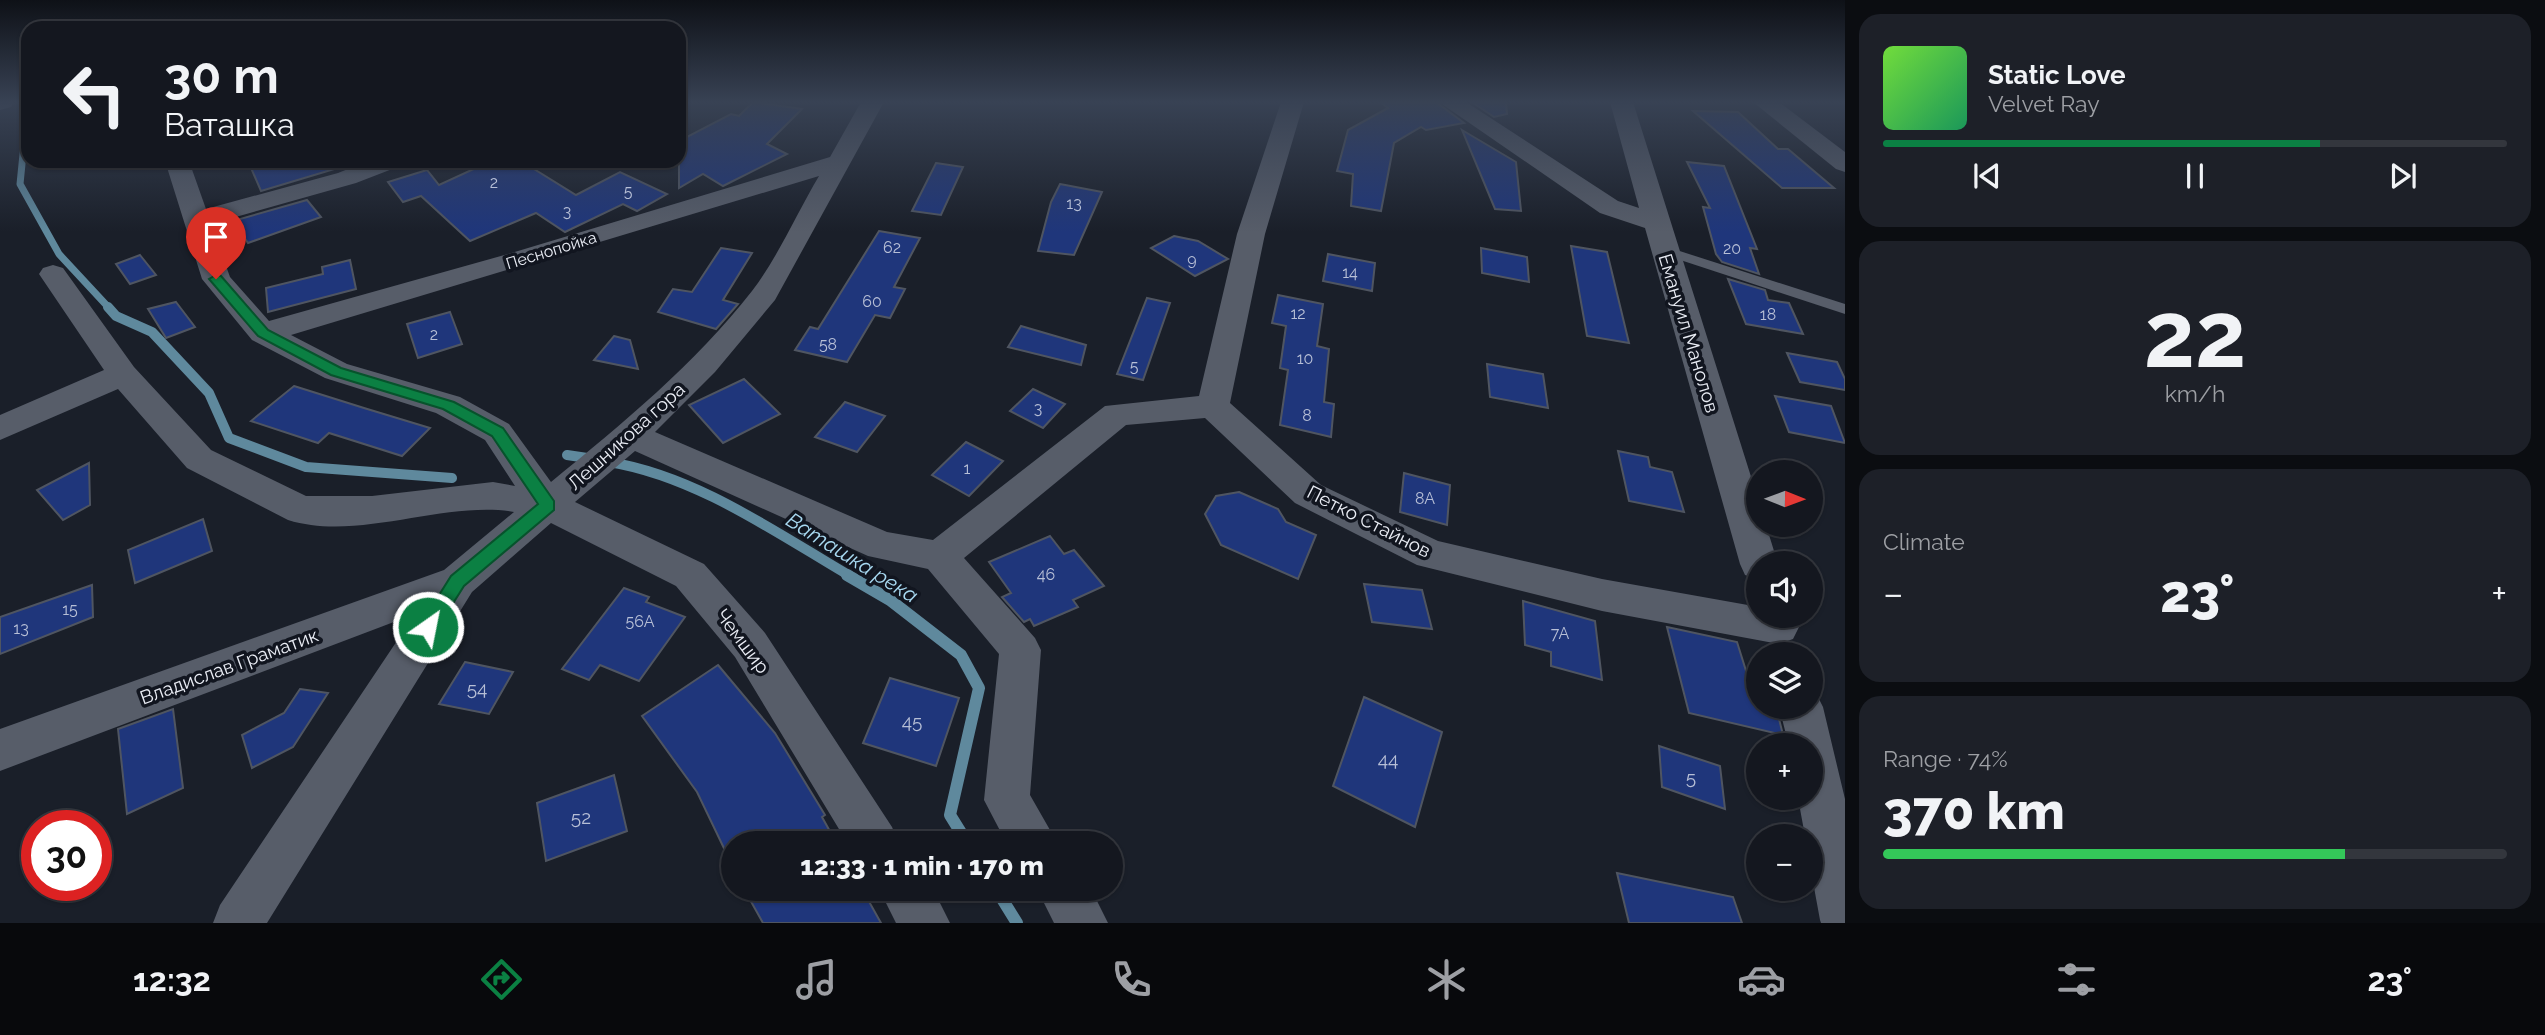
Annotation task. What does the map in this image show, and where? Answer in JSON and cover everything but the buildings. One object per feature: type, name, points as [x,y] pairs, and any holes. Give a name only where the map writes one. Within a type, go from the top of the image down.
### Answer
[{"type":"street","name":"Лешникова гора","points":[[238,923],[458,581],[631,435],[704,365],[765,294],[848,145]]},
{"type":"street","points":[[940,556],[1117,414],[1213,406],[1251,234],[1279,145]]},
{"type":"street","points":[[1515,145],[1609,207],[1660,236]]},
{"type":"street","name":"Емануил Манолов","points":[[1634,145],[1755,551]]},
{"type":"street","points":[[1820,145],[1845,164]]},
{"type":"street","name":"Песнопойка","points":[[263,333],[518,260],[838,162]]},
{"type":"street","points":[[179,168],[194,220],[216,279],[263,333],[336,371],[448,405],[497,432],[548,505]]},
{"type":"street","points":[[194,220],[347,178],[373,168]]},
{"type":"street","points":[[53,274],[123,374],[199,459],[301,510],[372,510],[492,495],[548,505]]},
{"type":"street","points":[[0,428],[123,374]]},
{"type":"street","name":"Петко Стайнов","points":[[1213,406],[1308,494],[1430,554],[1602,595],[1780,633]]},
{"type":"street","points":[[631,435],[881,546],[940,556],[1020,650],[1007,800],[1026,831]]},
{"type":"street","name":"Чемшир","points":[[548,505],[690,575],[750,645],[867,831]]},
{"type":"street","name":"Владислав Граматик","points":[[0,750],[458,581]]},
{"type":"street","points":[[1804,719],[1845,920]]},
{"type":"street","points":[[911,901],[925,923]]},
{"type":"street","points":[[1069,901],[1083,923]]},
{"type":"lane","points":[[1660,236],[1845,309]]},
{"type":"waterway","name":"Ваташка река","points":[[22,168],[20,184],[59,254],[110,309]]},
{"type":"waterway","name":"Ваташка река","points":[[108,307],[116,316],[152,332],[209,393],[229,438],[306,467],[452,478]]},
{"type":"waterway","name":"Ваташка река","points":[[567,455],[594,459]]},
{"type":"waterway","name":"Ваташка река","points":[[609,462],[641,469],[704,493],[764,524],[850,576]]},
{"type":"waterway","name":"Ваташка река","points":[[847,575],[890,600],[961,655],[979,688],[950,815],[960,831]]},
{"type":"waterway","name":"Ваташка река","points":[[1003,901],[1017,923]]},
{"type":"route","points":[[216,279],[263,333],[336,371],[448,405],[497,432],[548,505],[458,581],[428,627]]}]
